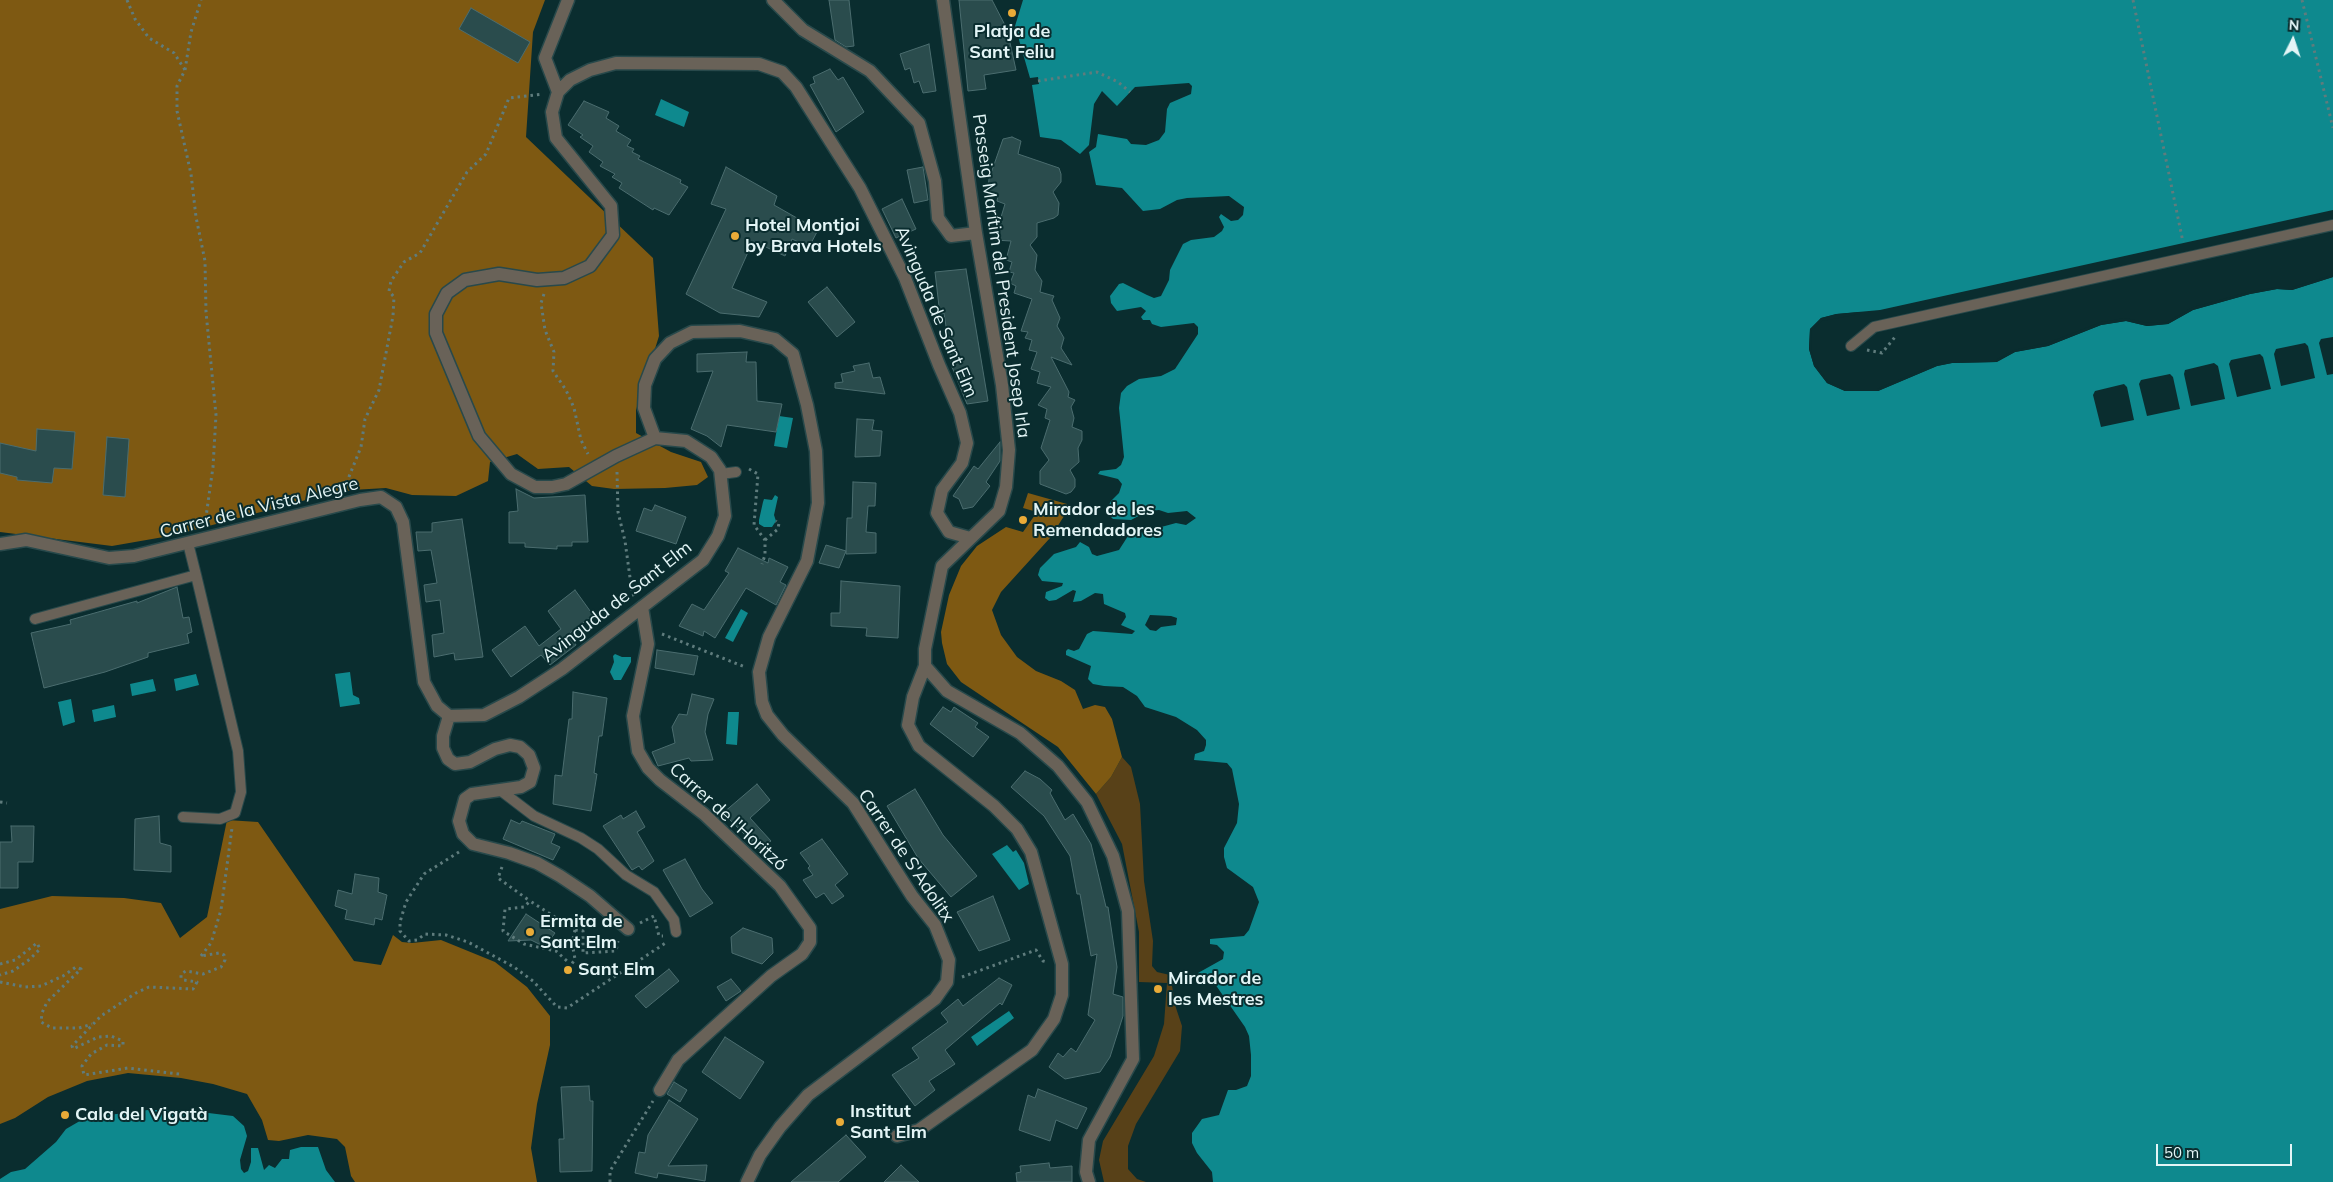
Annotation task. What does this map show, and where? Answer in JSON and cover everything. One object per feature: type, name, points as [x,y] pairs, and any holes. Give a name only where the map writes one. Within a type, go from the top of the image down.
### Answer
[{"type":"street","points":[[568,0],[545,58],[558,92],[552,112],[556,138],[611,206],[613,235],[590,266],[564,278],[537,280],[499,274],[465,280],[447,293],[436,314],[436,333],[479,436],[511,474],[534,487],[552,487],[566,484],[616,456],[655,438],[686,441],[711,457],[721,474]]},
{"type":"street","points":[[773,0],[803,30],[870,71],[919,124],[935,181],[938,218],[951,236],[976,233]]},
{"type":"street","name":"Passeig Marítim del President Josep Irla","points":[[897,1136],[919,1130],[1032,1050],[1054,1019],[1062,995],[1062,964],[1031,852],[1017,829],[994,806],[919,746],[908,726],[913,697],[925,666],[925,649],[942,566],[999,511],[1006,487],[1009,450],[1002,384],[976,233],[943,0]]},
{"type":"street","name":"Avinguda de Sant Elm","points":[[558,92],[570,80],[590,70],[616,63],[758,64],[782,72],[796,87],[860,188],[905,278],[960,413],[967,443],[962,463],[942,490],[937,513],[949,532],[970,538]]},
{"type":"street","name":"Carrer de S'Adolitx","points":[[655,438],[644,408],[645,385],[655,359],[670,342],[692,332],[740,331],[775,339],[792,354],[807,405],[816,451],[818,503],[807,562],[769,637],[759,672],[762,702],[767,715],[783,735],[853,803],[912,896],[935,925],[949,960],[947,982]]},
{"type":"street","name":"Avinguda de Sant Elm","points":[[449,716],[484,715],[519,697],[562,669],[703,560],[718,536],[725,516],[721,474]]},
{"type":"street","name":"Carrer de la Vista Alegre","points":[[0,544],[26,540],[109,558],[134,556],[381,497],[396,507],[403,522],[424,682],[437,706],[449,716]]},
{"type":"street","name":"Carrer de l'Horitzó","points":[[642,607],[647,628],[648,644],[646,664],[633,716],[638,751],[648,768],[660,780],[704,814],[780,886],[810,928],[810,942],[802,954],[771,976],[678,1060],[660,1090]]},
{"type":"street","points":[[925,666],[947,691],[1020,733],[1058,766],[1088,802],[1113,856],[1128,912],[1133,1059],[1089,1140],[1086,1172],[1089,1182]]},
{"type":"street","points":[[449,716],[442,736],[443,748],[448,760],[455,764],[470,762],[495,749],[510,745],[520,747],[529,754],[534,768],[530,782],[521,787],[472,794],[465,800],[459,821],[463,834],[473,844],[509,853],[537,863],[590,896],[628,929]]},
{"type":"street","points":[[747,1182],[760,1155],[808,1095],[935,999],[947,982]]},
{"type":"lane","points":[[1851,346],[1874,327],[2333,224]]},
{"type":"lane","points":[[721,474],[736,472]]},
{"type":"lane","points":[[183,817],[220,819],[235,812],[241,792],[238,750],[188,543]]},
{"type":"lane","points":[[34,619],[196,575]]},
{"type":"lane","points":[[500,790],[534,816],[581,838],[598,849],[626,875],[654,892],[674,920],[676,932]]},
{"type":"path","points":[[127,0],[135,19],[149,38],[174,53],[185,70]]},
{"type":"path","points":[[201,0],[191,32],[185,70],[177,86],[178,111],[191,174],[204,261],[206,312],[216,415],[213,468],[202,540]]},
{"type":"path","points":[[2133,0],[2182,242]]},
{"type":"path","points":[[2302,0],[2333,128]]},
{"type":"path","points":[[1038,81],[1097,72],[1118,82],[1130,92]]},
{"type":"path","points":[[337,506],[361,448],[364,419],[379,390],[393,316],[394,297],[389,291],[391,281],[404,262],[420,253],[467,172],[486,154],[509,98],[558,92]]},
{"type":"path","points":[[548,279],[540,303],[545,330],[554,352],[553,371],[570,399],[581,440],[588,455],[600,465]]},
{"type":"path","points":[[616,456],[618,512],[625,542],[632,592],[642,607]]},
{"type":"path","points":[[759,481],[754,525],[765,540],[765,555],[762,564]]},
{"type":"path","points":[[765,540],[778,529],[779,523],[776,521]]},
{"type":"path","points":[[647,628],[759,672]]},
{"type":"path","points":[[0,802],[7,803]]},
{"type":"path","points":[[179,1074],[128,1068],[84,1074],[82,1066],[91,1054],[107,1045],[124,1046],[123,1041],[111,1036],[98,1037],[73,1050],[72,1046],[113,1006],[136,993],[148,987],[193,989],[197,982],[184,980],[181,978],[181,974],[186,972],[203,974],[221,967],[225,960],[224,955],[219,953],[201,956],[211,943],[221,910],[235,812]]},
{"type":"path","points":[[473,844],[424,874],[406,902],[400,922],[400,932],[409,941],[417,940],[425,934],[446,935],[468,942],[514,966],[533,981],[557,1006],[567,1008],[670,940],[668,936],[659,936],[654,916]]},
{"type":"path","points":[[498,878],[575,930],[582,931],[583,953],[616,952]]},
{"type":"path","points":[[530,901],[524,907],[504,909],[503,932],[524,944],[556,951],[567,961],[568,970],[575,959],[572,943],[575,930]]},
{"type":"path","points":[[0,964],[16,960],[37,943],[40,948],[30,959],[13,971],[0,975]]},
{"type":"path","points":[[947,982],[1036,950],[1043,961],[1062,964]]},
{"type":"path","points":[[0,982],[25,987],[41,986],[63,976],[76,967],[81,969],[47,1002],[42,1013],[41,1022],[52,1028],[70,1028],[93,1024]]},
{"type":"path","points":[[610,1182],[610,1171],[660,1090]]},
{"type":"shaded area","points":[[0,0],[545,0],[533,32],[526,137],[653,258],[659,336],[636,410],[636,433],[671,452],[701,462],[708,477],[697,485],[614,489],[592,486],[569,467],[538,469],[517,454],[490,462],[488,481],[456,496],[412,495],[386,488],[352,490],[317,497],[175,535],[112,546],[0,532]]},
{"type":"shaded area","points":[[1028,493],[1067,504],[1066,513],[1050,538],[1001,592],[992,610],[1001,635],[1017,657],[1036,671],[1061,681],[1075,690],[1083,709],[1095,705],[1105,707],[1112,719],[1122,757],[1111,777],[1096,794],[1058,747],[961,682],[947,664],[942,643],[941,632],[949,595],[961,566],[977,546],[1006,527],[1023,532],[1037,512],[1023,508]]},
{"type":"shaded area","points":[[1122,757],[1131,767],[1140,804],[1144,881],[1153,941],[1152,966],[1157,972],[1170,975],[1176,1008],[1182,1026],[1180,1051],[1136,1124],[1128,1146],[1128,1169],[1137,1179],[1146,1182],[1104,1182],[1099,1160],[1103,1141],[1154,1056],[1164,1024],[1167,983],[1139,982],[1139,932],[1122,844],[1096,794],[1111,777]]},
{"type":"shaded area","points":[[227,820],[258,822],[354,961],[381,965],[393,935],[402,942],[412,943],[441,940],[495,962],[527,987],[550,1016],[550,1045],[537,1104],[531,1148],[537,1182],[355,1182],[351,1176],[345,1147],[337,1139],[308,1135],[279,1141],[268,1140],[262,1120],[247,1094],[213,1084],[181,1078],[128,1073],[87,1081],[48,1097],[15,1118],[0,1124],[0,909],[52,896],[124,898],[161,903],[180,938],[207,917]]},
{"type":"water","points":[[1023,0],[2333,0],[2333,210],[1880,310],[1836,314],[1821,318],[1810,329],[1809,349],[1814,366],[1827,383],[1845,391],[1878,391],[1937,366],[1952,363],[1997,362],[2015,352],[2048,346],[2101,325],[2126,321],[2147,326],[2168,324],[2193,310],[2250,294],[2277,289],[2292,290],[2333,277],[2333,1182],[1213,1182],[1212,1172],[1197,1153],[1192,1143],[1192,1133],[1202,1119],[1219,1115],[1228,1090],[1236,1090],[1247,1086],[1251,1076],[1249,1036],[1245,1027],[1215,984],[1202,980],[1198,973],[1223,959],[1224,952],[1217,945],[1210,944],[1210,939],[1244,936],[1249,930],[1259,902],[1253,887],[1227,868],[1224,857],[1224,848],[1237,823],[1239,804],[1232,769],[1227,763],[1194,760],[1195,754],[1204,751],[1206,745],[1206,740],[1197,730],[1176,717],[1145,707],[1137,696],[1123,687],[1093,684],[1088,679],[1091,666],[1066,655],[1066,651],[1068,649],[1074,651],[1079,649],[1087,634],[1093,631],[1132,634],[1135,631],[1121,625],[1126,617],[1125,613],[1104,604],[1103,594],[1095,593],[1081,601],[1073,602],[1076,591],[1073,590],[1056,600],[1049,601],[1045,598],[1046,592],[1062,586],[1063,583],[1042,581],[1038,575],[1040,568],[1054,554],[1076,547],[1080,542],[1089,547],[1092,554],[1097,556],[1119,550],[1128,536],[1176,523],[1186,525],[1196,518],[1187,511],[1168,513],[1159,510],[1148,511],[1131,520],[1113,519],[1109,515],[1107,509],[1111,501],[1119,493],[1122,484],[1118,479],[1098,474],[1100,471],[1116,469],[1121,465],[1124,457],[1119,408],[1121,393],[1127,386],[1139,379],[1161,376],[1175,369],[1198,334],[1198,327],[1194,323],[1161,327],[1152,324],[1150,320],[1143,320],[1141,317],[1146,311],[1141,307],[1117,311],[1111,303],[1110,296],[1119,284],[1123,283],[1154,298],[1161,296],[1169,280],[1170,270],[1183,244],[1191,240],[1214,237],[1224,227],[1219,217],[1221,214],[1231,221],[1238,220],[1243,215],[1244,207],[1229,196],[1187,198],[1177,200],[1160,209],[1143,211],[1122,188],[1096,185],[1089,152],[1096,147],[1098,134],[1127,139],[1131,144],[1146,145],[1159,140],[1165,132],[1167,109],[1170,103],[1191,94],[1192,86],[1189,83],[1135,87],[1117,106],[1102,91],[1094,104],[1089,145],[1080,154],[1061,140],[1040,137],[1032,85],[1039,84],[1038,77],[1030,78],[1015,26]],"holes":[[[1150,615],[1177,618],[1176,625],[1161,627],[1156,631],[1150,630],[1145,625]]]},
{"type":"water","points":[[661,99],[689,112],[684,127],[655,115]]},
{"type":"water","points":[[779,416],[793,418],[787,448],[774,446]]},
{"type":"water","points":[[775,495],[778,497],[774,515],[776,521],[772,527],[764,527],[759,524],[759,520],[764,499],[772,500]]},
{"type":"water","points":[[741,609],[748,613],[733,642],[725,638]]},
{"type":"water","points":[[615,654],[622,657],[631,657],[631,662],[621,680],[614,680],[610,672]]},
{"type":"water","points":[[350,672],[353,695],[359,698],[360,704],[340,707],[335,674]]},
{"type":"water","points":[[196,674],[199,685],[176,691],[174,679]]},
{"type":"water","points":[[153,679],[156,691],[132,696],[130,684]]},
{"type":"water","points":[[71,699],[75,722],[63,726],[58,702]]},
{"type":"water","points":[[114,705],[116,717],[94,722],[92,710]]},
{"type":"water","points":[[728,712],[739,712],[737,745],[726,744]]},
{"type":"water","points":[[1007,845],[1013,852],[1016,850],[1024,863],[1029,884],[1019,890],[992,854]]},
{"type":"water","points":[[1009,1011],[1014,1018],[977,1046],[971,1037]]},
{"type":"water","points":[[148,1110],[184,1110],[233,1116],[244,1126],[247,1136],[240,1160],[241,1169],[244,1173],[248,1171],[251,1162],[251,1148],[258,1148],[264,1170],[269,1165],[275,1168],[282,1159],[289,1159],[290,1150],[301,1147],[318,1147],[326,1170],[335,1182],[0,1182],[0,1179],[11,1172],[25,1169],[56,1142],[66,1129],[85,1118]]},
{"type":"pier","points":[[2333,275],[2333,277],[2292,290],[2277,289],[2250,294],[2193,310],[2168,324],[2147,326],[2126,321],[2101,325],[2048,346],[2015,352],[1996,362],[1952,363],[1937,366],[1878,391],[1845,391],[1827,383],[1814,366],[1809,349],[1810,329],[1821,318],[1837,314],[1860,312],[1860,314],[1822,321],[1812,330],[1811,349],[1816,365],[1828,381],[1846,389],[1877,389],[1936,364],[1952,360],[1996,360],[2014,350],[2047,343],[2101,322],[2126,318],[2147,323],[2167,322],[2193,307],[2249,292],[2277,287],[2292,287]]},
{"type":"pier","points":[[2333,337],[2333,374],[2327,375],[2319,343],[2321,339]]},
{"type":"pier","points":[[2305,343],[2308,346],[2315,378],[2281,386],[2274,354],[2276,349]]},
{"type":"pier","points":[[2260,354],[2263,357],[2271,389],[2237,397],[2229,364],[2231,360]]},
{"type":"pier","points":[[2214,363],[2218,366],[2225,399],[2191,406],[2184,374],[2185,370]]},
{"type":"pier","points":[[2170,374],[2173,377],[2180,409],[2147,416],[2139,384],[2141,380]]},
{"type":"pier","points":[[2124,384],[2127,387],[2134,420],[2101,427],[2093,395],[2095,391]]},
{"type":"building","points":[[829,0],[849,0],[854,46],[846,47],[835,40]]},
{"type":"building","points":[[959,0],[992,0],[1007,29],[1016,70],[984,75],[986,89],[968,91]]},
{"type":"building","points":[[471,8],[530,42],[518,63],[459,29]]},
{"type":"building","points":[[929,44],[936,91],[923,93],[919,81],[914,83],[910,68],[905,70],[900,54]]},
{"type":"building","points":[[830,69],[838,80],[843,77],[864,112],[836,132],[810,85],[815,83],[813,77]]},
{"type":"building","points":[[584,101],[609,112],[606,118],[619,126],[616,131],[631,140],[627,146],[634,149],[632,152],[640,156],[638,159],[681,180],[680,183],[688,187],[669,215],[654,208],[653,210],[619,188],[622,183],[612,177],[615,174],[600,166],[603,162],[589,152],[593,146],[580,137],[583,135],[568,125]]},
{"type":"building","points":[[1012,137],[1021,141],[1018,154],[1059,168],[1061,174],[1061,182],[1053,192],[1059,203],[1058,215],[1037,223],[1037,237],[1030,245],[1037,255],[1035,270],[1042,281],[1040,292],[1054,296],[1052,300],[1060,318],[1057,326],[1064,338],[1061,348],[1072,365],[1051,357],[1069,392],[1068,397],[1075,400],[1071,407],[1074,418],[1072,427],[1082,431],[1082,440],[1078,448],[1079,462],[1070,470],[1075,479],[1075,487],[1066,494],[1040,484],[1040,471],[1049,460],[1041,448],[1050,420],[1045,418],[1047,409],[1038,405],[1051,387],[1037,383],[1040,372],[1031,369],[1037,352],[1029,350],[1032,340],[1025,338],[1028,332],[1021,331],[1032,299],[1014,293],[1016,286],[1010,283],[1014,273],[1009,272],[1012,262],[1006,260],[1011,241],[994,240],[1005,204],[997,201],[998,195],[988,190],[989,179],[1003,139]]},
{"type":"building","points":[[726,167],[777,196],[774,205],[818,230],[809,247],[792,239],[785,256],[753,241],[732,288],[767,302],[759,317],[720,313],[686,294],[726,209],[711,204]]},
{"type":"building","points":[[923,167],[928,200],[914,203],[907,170]]},
{"type":"building","points":[[902,199],[916,229],[896,238],[882,209]]},
{"type":"building","points":[[966,269],[988,401],[967,404],[952,367],[944,313],[940,315],[935,272]]},
{"type":"building","points":[[827,287],[855,322],[837,337],[808,302]]},
{"type":"building","points":[[747,352],[746,362],[756,362],[757,401],[782,404],[776,432],[727,425],[721,447],[707,436],[691,429],[713,371],[697,372],[697,354]]},
{"type":"building","points":[[869,363],[873,378],[880,377],[885,394],[835,388],[835,383],[843,382],[841,374],[855,371],[853,366]]},
{"type":"building","points":[[857,419],[874,420],[872,430],[882,431],[880,456],[855,457]]},
{"type":"building","points":[[37,429],[75,432],[72,469],[54,468],[52,483],[17,480],[17,477],[0,473],[0,443],[36,451]]},
{"type":"building","points":[[107,437],[129,439],[125,497],[103,495]]},
{"type":"building","points":[[1000,442],[1000,461],[986,482],[990,486],[973,507],[963,509],[959,499],[953,496],[974,466],[978,469]]},
{"type":"building","points":[[853,482],[876,483],[875,506],[868,506],[866,532],[876,533],[876,553],[846,554],[847,518],[852,518]]},
{"type":"building","points":[[516,489],[534,498],[585,495],[588,542],[572,542],[572,546],[557,546],[557,549],[525,547],[525,543],[509,543],[509,512],[518,511]]},
{"type":"building","points":[[655,505],[686,517],[676,544],[636,531],[644,508],[652,511]]},
{"type":"building","points":[[462,519],[483,657],[455,660],[454,653],[434,657],[432,635],[444,633],[440,600],[426,602],[424,585],[437,583],[431,550],[418,551],[416,532],[432,532],[432,523]]},
{"type":"building","points":[[826,545],[846,551],[839,568],[819,563]]},
{"type":"building","points":[[738,548],[768,563],[769,558],[788,567],[780,582],[786,585],[776,605],[746,588],[715,638],[704,631],[703,636],[679,626],[692,604],[704,610],[729,573],[725,571]]},
{"type":"building","points":[[841,581],[900,586],[898,638],[866,636],[867,628],[831,626],[831,613],[840,613]]},
{"type":"building","points":[[177,587],[183,618],[189,617],[192,632],[187,634],[189,643],[148,653],[148,657],[105,672],[44,688],[31,633],[71,624],[70,620],[137,601],[137,603]]},
{"type":"building","points":[[575,590],[593,615],[570,633],[576,645],[550,665],[541,655],[511,677],[492,650],[525,626],[539,646],[561,629],[548,611]]},
{"type":"building","points":[[657,650],[698,656],[694,675],[655,668]]},
{"type":"building","points":[[573,692],[607,698],[602,736],[599,736],[594,773],[597,774],[591,811],[553,804],[555,775],[562,776],[569,719],[572,719]]},
{"type":"building","points":[[692,694],[714,699],[708,714],[705,732],[713,760],[691,761],[689,758],[658,766],[652,752],[675,743],[672,727],[679,714],[687,715]]},
{"type":"building","points":[[943,707],[951,712],[954,707],[978,723],[975,727],[989,737],[973,757],[930,724]]},
{"type":"building","points":[[1025,771],[1040,779],[1052,790],[1050,793],[1065,820],[1073,814],[1091,844],[1106,907],[1108,907],[1117,967],[1113,994],[1123,997],[1123,1016],[1110,1057],[1100,1072],[1065,1079],[1049,1067],[1058,1053],[1063,1057],[1071,1048],[1076,1052],[1095,1020],[1088,1015],[1097,954],[1091,956],[1080,894],[1077,894],[1070,856],[1044,816],[1011,787]]},
{"type":"building","points":[[757,784],[770,800],[750,818],[771,841],[760,850],[723,813]]},
{"type":"building","points":[[915,789],[943,835],[977,876],[951,897],[918,858],[887,806]]},
{"type":"building","points":[[636,811],[645,827],[637,832],[654,861],[642,870],[639,866],[632,870],[603,826],[621,815],[623,819]]},
{"type":"building","points":[[159,816],[160,843],[171,846],[171,872],[134,870],[135,819]]},
{"type":"building","points":[[511,820],[520,824],[522,821],[555,834],[551,843],[560,847],[553,860],[503,839]]},
{"type":"building","points":[[11,826],[34,826],[33,862],[18,862],[18,888],[0,888],[0,842],[12,842]]},
{"type":"building","points":[[822,839],[848,874],[835,885],[844,896],[832,904],[824,893],[816,898],[803,880],[813,875],[808,868],[810,866],[800,853]]},
{"type":"building","points":[[685,859],[702,889],[713,903],[690,917],[663,870]]},
{"type":"building","points":[[355,874],[379,878],[378,892],[387,895],[382,920],[375,918],[374,925],[345,919],[347,910],[335,906],[338,890],[352,894]]},
{"type":"building","points":[[993,896],[1010,940],[979,951],[957,912]]},
{"type":"building","name":"Ermita de Sant Elm","points":[[526,914],[555,933],[545,947],[531,940],[508,941]]},
{"type":"building","points":[[743,928],[772,938],[773,953],[762,964],[732,953],[731,937]]},
{"type":"building","points":[[669,969],[679,981],[646,1008],[635,996]]},
{"type":"building","points":[[999,978],[1012,985],[1002,1005],[1000,1003],[945,1050],[955,1064],[929,1081],[935,1090],[915,1106],[892,1075],[919,1058],[912,1048],[948,1022],[941,1013],[958,999],[963,1006]]},
{"type":"building","points":[[731,979],[741,991],[726,1001],[717,987]]},
{"type":"building","points":[[725,1037],[764,1062],[740,1099],[702,1072]]},
{"type":"building","points":[[674,1082],[687,1090],[680,1102],[667,1094]]},
{"type":"building","points":[[589,1086],[590,1101],[593,1101],[592,1171],[560,1172],[559,1139],[564,1139],[561,1087]]},
{"type":"building","points":[[1038,1089],[1087,1108],[1077,1129],[1056,1120],[1050,1141],[1019,1130],[1028,1095],[1035,1098]]},
{"type":"building","points":[[669,1100],[698,1119],[668,1166],[707,1165],[705,1181],[658,1173],[657,1178],[635,1173],[639,1152],[645,1153],[648,1135]]},
{"type":"building","points":[[846,1135],[866,1157],[838,1182],[791,1182]]},
{"type":"building","points":[[1049,1163],[1050,1168],[1072,1166],[1072,1182],[1017,1182],[1016,1173],[1021,1172],[1020,1166]]},
{"type":"building","points":[[901,1165],[919,1182],[884,1182]]},
{"type":"place","name":"Platja de Sant Feliu","points":[[1012,13]]},
{"type":"place","name":"Hotel Montjoi by Brava Hotels","points":[[735,236]]},
{"type":"place","name":"Mirador de les Remendadores","points":[[1023,520]]},
{"type":"place","name":"Ermita de Sant Elm","points":[[530,932]]},
{"type":"place","name":"Sant Elm","points":[[568,970]]},
{"type":"place","name":"Mirador de les Mestres","points":[[1158,989]]},
{"type":"place","name":"Cala del Vigatà","points":[[65,1115]]},
{"type":"place","name":"Institut Sant Elm","points":[[840,1122]]}]
